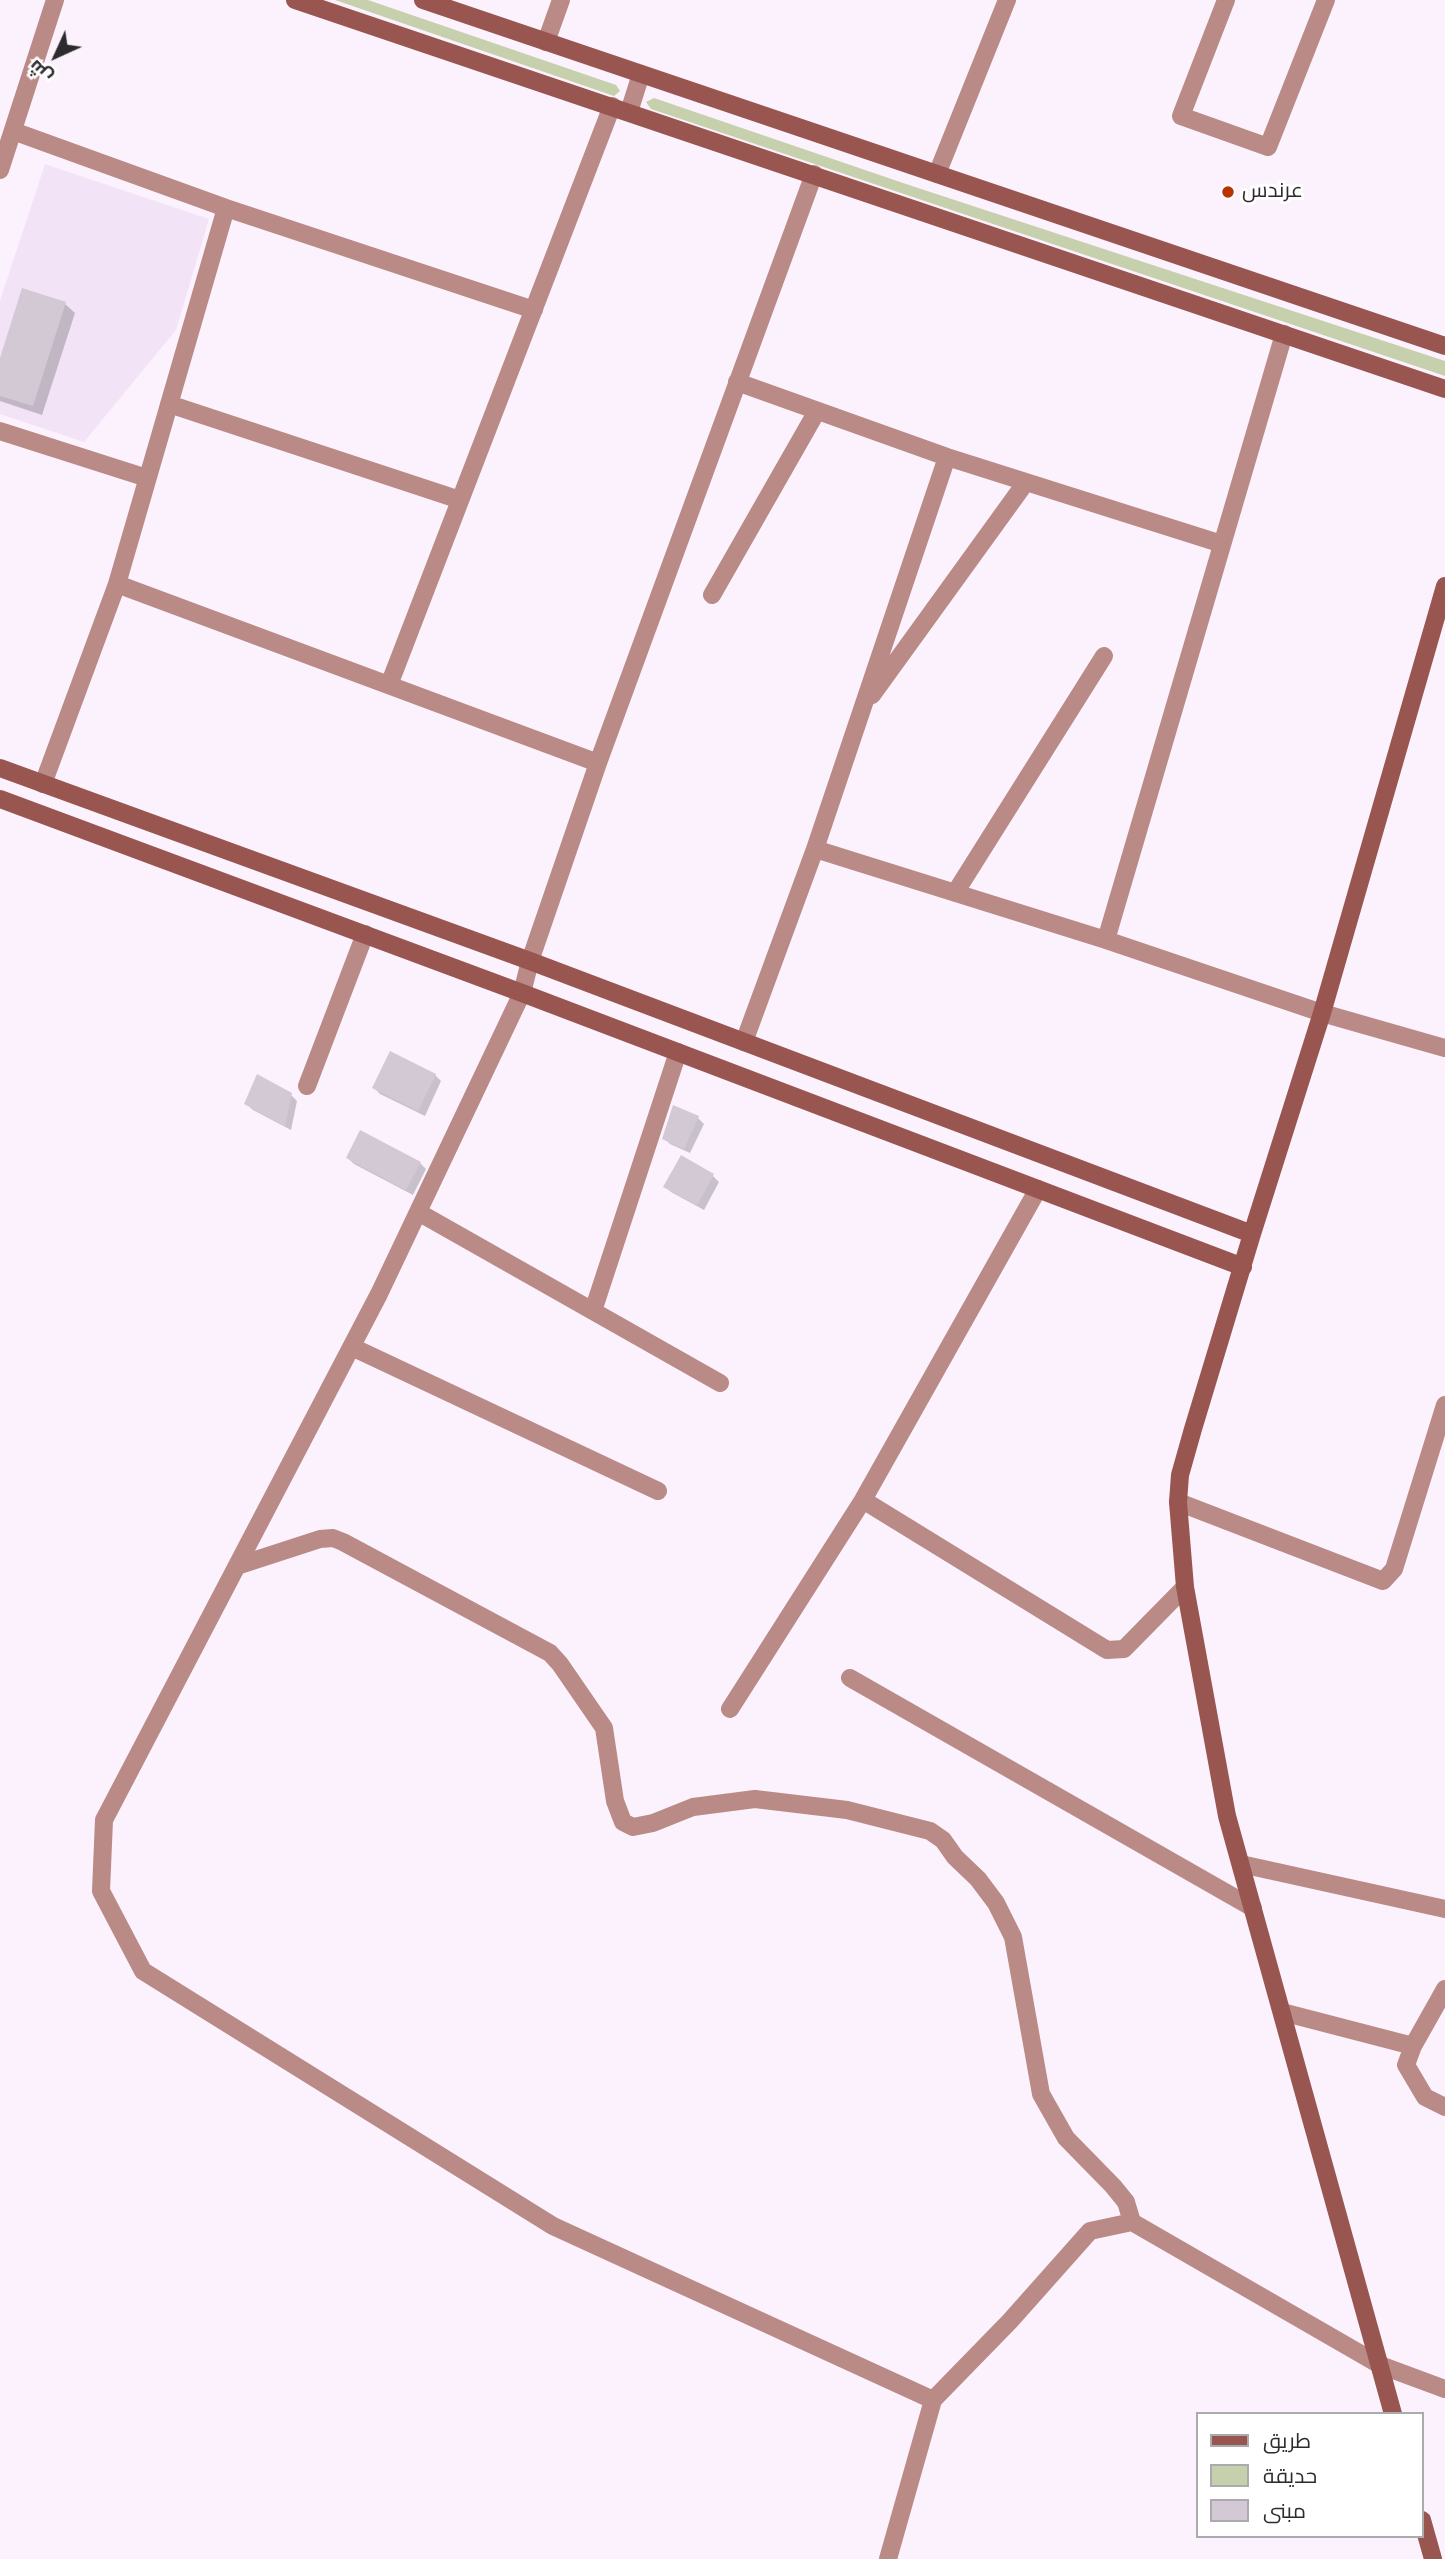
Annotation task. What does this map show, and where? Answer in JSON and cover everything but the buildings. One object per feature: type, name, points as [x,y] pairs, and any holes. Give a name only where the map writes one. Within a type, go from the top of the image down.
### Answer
[{"type":"street","points":[[0,170],[55,0]]},
{"type":"street","points":[[295,0],[1445,389]]},
{"type":"street","points":[[423,0],[1445,346]]},
{"type":"street","points":[[546,42],[561,0]]},
{"type":"street","points":[[937,174],[1007,0]]},
{"type":"street","points":[[1226,0],[1181,116],[1268,147],[1326,0]]},
{"type":"street","points":[[389,685],[534,310],[621,109],[641,74]]},
{"type":"street","points":[[13,131],[226,208],[534,310]]},
{"type":"street","points":[[814,174],[598,763],[530,961],[522,993],[352,1347],[104,1820],[101,1891],[143,1970],[553,2227],[933,2400]]},
{"type":"street","points":[[43,784],[117,584],[226,208]]},
{"type":"street","points":[[1106,940],[1284,334]]},
{"type":"street","points":[[737,382],[947,457],[1222,544]]},
{"type":"street","points":[[169,404],[460,499]]},
{"type":"street","points":[[712,595],[817,411]]},
{"type":"street","points":[[0,431],[148,478]]},
{"type":"street","points":[[744,1042],[815,849],[947,457]]},
{"type":"street","points":[[861,710],[1026,482]]},
{"type":"street","points":[[117,584],[598,763]]},
{"type":"street","points":[[1392,2412],[1227,1816],[1185,1587],[1178,1502],[1180,1475],[1322,1013],[1445,586]]},
{"type":"street","points":[[955,893],[1104,656]]},
{"type":"street","points":[[0,768],[530,961],[1252,1234]]},
{"type":"street","points":[[0,799],[522,993],[1243,1267]]},
{"type":"street","points":[[815,849],[1106,940],[1322,1013],[1445,1048]]},
{"type":"street","points":[[307,1086],[365,934]]},
{"type":"street","points":[[593,1311],[678,1052]]},
{"type":"street","points":[[730,1709],[863,1500],[1038,1189]]},
{"type":"street","points":[[418,1212],[720,1383]]},
{"type":"street","points":[[352,1347],[659,1491]]},
{"type":"street","points":[[1178,1502],[1382,1581],[1394,1569],[1445,1405]]},
{"type":"street","points":[[863,1500],[1107,1650],[1124,1649],[1185,1587]]},
{"type":"street","points":[[237,1566],[320,1539],[333,1538],[550,1653],[604,1728],[615,1801],[623,1822],[633,1827],[653,1823],[693,1807],[755,1799],[847,1810],[930,1831],[943,1840],[996,1903],[1013,1937],[1041,2094],[1066,2138],[1126,2202],[1132,2222]]},
{"type":"street","points":[[850,1678],[1253,1908]]},
{"type":"street","points":[[1241,1864],[1445,1909]]},
{"type":"street","points":[[1445,1989],[1413,2046],[1406,2065],[1425,2097],[1445,2107]]},
{"type":"street","points":[[1282,2012],[1413,2046]]},
{"type":"street","points":[[888,2559],[933,2400],[1010,2321],[1090,2231],[1132,2222],[1380,2365],[1445,2389]]},
{"type":"street","points":[[1424,2527],[1433,2559]]},
{"type":"shaded area","points":[[45,164],[209,219],[176,330],[84,442],[0,414],[0,301]]},
{"type":"green space","points":[[335,0],[368,0],[616,85],[620,91],[614,96]]},
{"type":"green space","points":[[654,98],[909,185],[1445,361],[1445,376],[651,109],[646,102]]},
{"type":"place","name":"عرندس","points":[[1228,192]]}]
